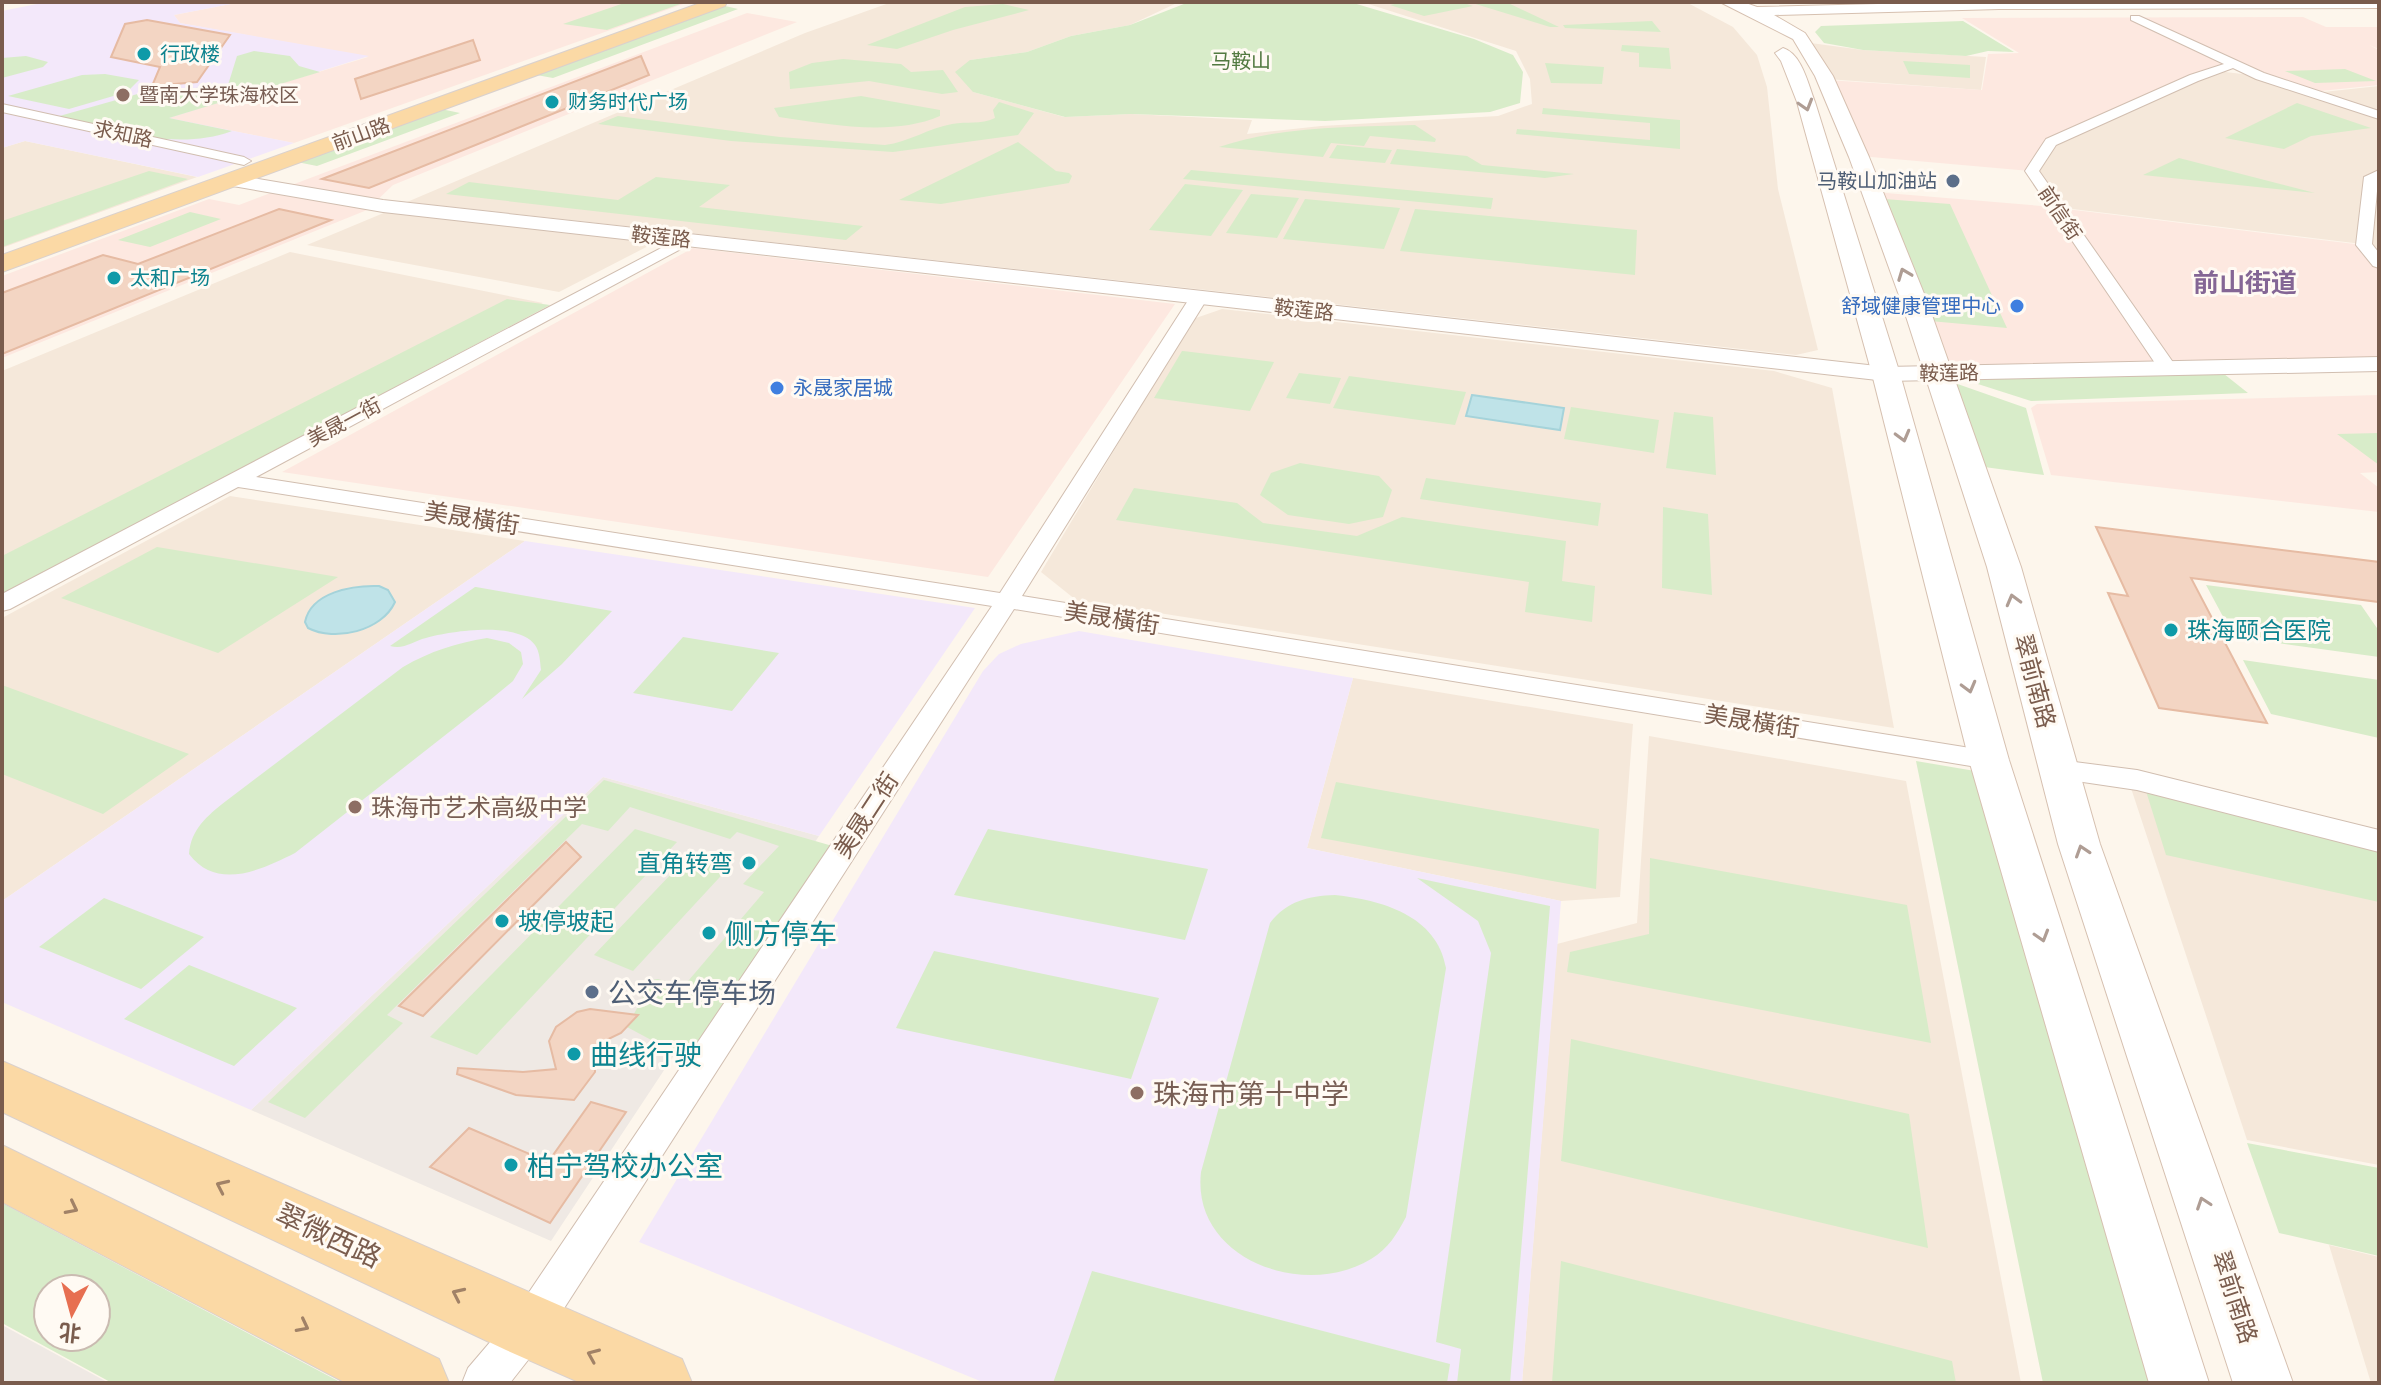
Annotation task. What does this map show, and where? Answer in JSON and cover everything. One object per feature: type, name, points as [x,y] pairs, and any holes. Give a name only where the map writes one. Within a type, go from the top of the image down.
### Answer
[{"type":"main road","name":"前山路","points":[[2,264],[239,171],[689,2]]},
{"type":"main road","name":"前山路","points":[[2,249],[239,171],[719,2]]},
{"type":"main road","points":[[1769,14],[2098,3],[2368,2],[2379,11]]},
{"type":"main road","points":[[1936,8],[2379,11]]},
{"type":"main road","points":[[1769,14],[1852,18],[2379,11]]},
{"type":"main road","points":[[1916,16],[2135,18],[2379,11]]},
{"type":"main road","points":[[1769,14],[1768,38],[1789,59],[1806,102],[1886,374],[1989,760],[2179,1383]]},
{"type":"main road","name":"翠前南路","points":[[1769,14],[1824,76],[1859,157],[1914,301],[2004,567],[2079,844],[2263,1383]]},
{"type":"main road","name":"翠微西路","points":[[2,1085],[658,1383]]},
{"type":"main road","points":[[2,1172],[415,1383]]},
{"type":"street","points":[[2135,18],[2260,76],[2379,115]]},
{"type":"street","name":"前信街","points":[[2168,368],[2032,171],[2051,142],[2194,78],[2234,64]]},
{"type":"street","name":"求知路","points":[[2,108],[239,171]]},
{"type":"street","name":"鞍莲路","points":[[239,171],[383,206],[1886,374],[2379,364]]},
{"type":"street","points":[[2379,174],[2371,177],[2364,245],[2379,263]]},
{"type":"street","name":"美晟一街","points":[[2,604],[686,240]]},
{"type":"street","name":"美晟二街","points":[[483,1383],[529,1327],[1007,601],[1198,299]]},
{"type":"street","name":"美晟橫街","points":[[234,480],[1989,760]]},
{"type":"street","points":[[2059,770],[2137,780],[2379,841]]},
{"type":"shaded area","name":"暨南大学珠海校区","points":[[47,2],[241,2],[174,15],[180,23],[369,56],[169,118],[294,143],[198,177],[25,141],[2,148],[2,11]]},
{"type":"shaded area","points":[[241,2],[689,2],[294,143],[167,118],[368,57],[180,23],[174,15]]},
{"type":"shaded area","points":[[892,2],[1179,2],[1130,25],[1071,36],[1027,52],[970,60],[973,92],[1064,117],[1131,114],[1252,120],[1247,134],[1321,126],[1498,116],[1532,104],[1530,79],[1516,51],[1362,2],[1686,2],[1733,27],[1757,55],[1767,87],[1778,189],[1818,350],[1796,355],[407,202],[805,33]]},
{"type":"shaded area","points":[[747,13],[797,22],[393,185],[367,210],[2,358],[2,276],[209,199],[239,205]]},
{"type":"shaded area","points":[[2303,17],[2326,27],[2379,27],[2379,49],[2369,45],[2379,50],[2379,85],[2311,92],[2233,62],[2048,141],[2030,171],[1860,156],[1827,80],[1982,90],[1988,54],[2019,53],[1962,18]]},
{"type":"shaded area","points":[[1803,42],[1863,50],[1986,57],[1981,90],[1827,79]]},
{"type":"shaded area","points":[[2217,71],[2259,76],[2314,93],[2379,86],[2379,261],[2362,244],[2056,207],[2033,171],[2052,142]]},
{"type":"shaded area","points":[[25,141],[197,177],[2,248],[2,148]]},
{"type":"shaded area","points":[[1874,192],[2054,207],[2166,367],[1938,373]]},
{"type":"shaded area","points":[[2058,208],[2363,245],[2379,265],[2379,363],[2169,367]]},
{"type":"shaded area","points":[[386,212],[658,241],[559,292],[307,245]]},
{"type":"shaded area","name":"永晟家居城","points":[[693,248],[1175,304],[988,577],[282,472]]},
{"type":"shaded area","points":[[290,252],[543,303],[2,582],[2,371]]},
{"type":"shaded area","points":[[1222,309],[1774,371],[1832,388],[1894,728],[1076,600],[1041,572],[1193,319]]},
{"type":"shaded area","points":[[2379,395],[2379,472],[2360,473],[2379,488],[2379,512],[2051,475],[2031,408],[2037,404]]},
{"type":"shaded area","points":[[230,496],[525,541],[2,901],[2,618]]},
{"type":"shaded area","name":"珠海市艺术高级中学","points":[[525,541],[975,608],[819,836],[603,777],[251,1110],[2,1002],[2,901]]},
{"type":"shaded area","name":"珠海市第十中学","points":[[1079,631],[1353,678],[1307,848],[1561,901],[1522,1383],[985,1383],[639,1242],[983,671],[999,654],[1021,644]]},
{"type":"shaded area","points":[[1353,678],[1633,724],[1620,897],[1561,901],[1307,848]]},
{"type":"shaded area","points":[[1649,736],[1906,781],[2021,1383],[1522,1383],[1557,944],[1637,923]]},
{"type":"shaded area","points":[[603,777],[819,836],[551,1241],[251,1110]]},
{"type":"shaded area","points":[[2129,782],[2379,843],[2379,1165],[2247,1140]]},
{"type":"shaded area","points":[[2329,1245],[2379,1257],[2379,1383],[2371,1383]]},
{"type":"shaded area","points":[[2,1325],[32,1341],[32,1353],[54,1353],[109,1383],[2,1383]]},
{"type":"green space","points":[[627,2],[686,2],[607,30],[563,24]]},
{"type":"green space","name":"马鞍山","points":[[1189,2],[1350,2],[1474,39],[1513,55],[1523,72],[1520,103],[1490,112],[1325,121],[1131,114],[1065,117],[973,92],[955,72],[970,60],[1027,52],[1071,36],[1130,25]]},
{"type":"green space","points":[[1404,2],[1461,2],[1473,6],[1424,16],[1390,5]]},
{"type":"green space","points":[[1469,2],[1508,3],[1559,27],[1550,27]]},
{"type":"green space","points":[[1003,4],[1029,10],[897,49],[867,45],[965,7]]},
{"type":"green space","points":[[721,5],[738,9],[553,78],[531,74]]},
{"type":"green space","points":[[1652,21],[1661,32],[1565,28],[1563,25]]},
{"type":"green space","points":[[1963,21],[2014,52],[1988,51],[1966,56],[1863,50],[1824,43],[1815,32],[1821,26]]},
{"type":"green space","points":[[1622,45],[1669,48],[1671,69],[1639,67],[1639,53],[1621,51]]},
{"type":"green space","points":[[254,51],[290,56],[299,66],[320,72],[169,118],[232,131],[210,137],[167,139],[56,117],[141,93],[228,85],[237,56]]},
{"type":"green space","points":[[26,56],[48,62],[43,67],[2,78],[2,58]]},
{"type":"green space","points":[[843,59],[901,64],[911,72],[943,70],[958,92],[942,94],[869,81],[790,89],[789,72],[812,63]]},
{"type":"green space","points":[[1903,61],[1970,65],[1970,78],[1909,74]]},
{"type":"green space","points":[[1545,63],[1604,67],[1602,84],[1551,83]]},
{"type":"green space","points":[[2345,69],[2376,81],[2315,83],[2285,71]]},
{"type":"green space","points":[[105,74],[139,80],[127,92],[69,109],[8,96],[82,75]]},
{"type":"green space","points":[[861,96],[940,110],[940,116],[901,126],[860,127],[779,117],[774,108]]},
{"type":"green space","points":[[999,102],[1034,113],[1018,135],[893,152],[731,141],[598,124],[618,116],[780,137],[885,145],[944,126],[995,118],[993,110]]},
{"type":"green space","points":[[2297,103],[2371,128],[2311,136],[2284,149],[2225,138]]},
{"type":"green space","points":[[1543,108],[1680,120],[1680,149],[1516,134],[1517,129],[1650,140],[1650,123],[1542,114]]},
{"type":"green space","points":[[441,109],[460,113],[317,166],[297,162]]},
{"type":"green space","points":[[1415,125],[1436,139],[1435,142],[1370,136],[1364,146],[1331,143],[1323,157],[1219,147],[1291,131]]},
{"type":"green space","points":[[1018,142],[1056,171],[1069,173],[1072,176],[1069,183],[941,204],[899,200]]},
{"type":"green space","points":[[1337,145],[1392,150],[1385,163],[1329,158]]},
{"type":"green space","points":[[1397,149],[1467,156],[1482,165],[1574,174],[1545,178],[1390,164]]},
{"type":"green space","points":[[2179,158],[2315,193],[2143,175]]},
{"type":"green space","points":[[1191,170],[1493,198],[1491,209],[1183,179]]},
{"type":"green space","points":[[149,171],[188,179],[2,247],[2,221]]},
{"type":"green space","points":[[656,177],[730,185],[699,207],[863,226],[846,240],[446,194],[469,182],[618,200]]},
{"type":"green space","points":[[1185,184],[1243,190],[1211,236],[1149,230]]},
{"type":"green space","points":[[1251,194],[1299,198],[1277,238],[1226,233]]},
{"type":"green space","points":[[1305,199],[1400,208],[1384,249],[1283,239]]},
{"type":"green space","points":[[1884,199],[1950,204],[2007,328],[1930,321]]},
{"type":"green space","points":[[1415,209],[1637,230],[1635,275],[1400,251]]},
{"type":"green space","points":[[190,212],[221,219],[150,247],[118,240]]},
{"type":"green space","points":[[507,299],[550,305],[2,595],[2,556]]},
{"type":"green space","points":[[1182,351],[1274,362],[1250,411],[1154,398]]},
{"type":"green space","points":[[2219,370],[2248,393],[2031,401],[1956,377]]},
{"type":"green space","points":[[1299,373],[1341,378],[1330,404],[1286,398]]},
{"type":"green space","points":[[1349,376],[1466,392],[1455,425],[1333,408]]},
{"type":"green space","points":[[1949,381],[2026,408],[2044,475],[1977,466]]},
{"type":"green space","points":[[1571,407],[1659,420],[1654,453],[1564,439]]},
{"type":"green space","points":[[1674,412],[1713,417],[1716,475],[1666,468]]},
{"type":"green space","points":[[2379,433],[2379,465],[2337,434]]},
{"type":"green space","points":[[1300,463],[1379,476],[1392,490],[1383,517],[1349,524],[1288,515],[1260,495],[1271,473]]},
{"type":"green space","points":[[1426,478],[1601,503],[1598,526],[1420,499]]},
{"type":"green space","points":[[1134,488],[1237,503],[1263,523],[1357,536],[1402,517],[1566,541],[1562,581],[1595,586],[1592,622],[1525,612],[1529,582],[1116,520]]},
{"type":"green space","points":[[1663,507],[1708,514],[1712,595],[1662,588]]},
{"type":"green space","points":[[157,547],[338,577],[218,653],[61,598]]},
{"type":"green space","points":[[2206,585],[2361,605],[2379,631],[2379,657],[2234,637]]},
{"type":"green space","points":[[475,587],[612,611],[562,664],[522,699],[541,670],[540,657],[535,645],[514,633],[500,630],[467,631],[426,638],[404,646],[390,646]]},
{"type":"green space","points":[[683,637],[779,653],[732,711],[633,693]]},
{"type":"green space","points":[[487,638],[509,643],[521,652],[523,664],[513,681],[295,853],[268,866],[240,874],[213,872],[189,854],[193,837],[212,812],[403,667],[444,648]]},
{"type":"green space","points":[[2243,660],[2379,680],[2379,738],[2271,714]]},
{"type":"green space","points":[[2,685],[189,754],[103,814],[2,774]]},
{"type":"green space","points":[[1916,761],[1975,771],[2155,1383],[2043,1383]]},
{"type":"green space","points":[[604,780],[836,847],[699,1056],[668,1049],[627,1027],[652,980],[683,987],[764,892],[743,884],[779,846],[737,832],[730,839],[630,807],[608,831],[582,824],[387,1015],[403,1023],[305,1118],[268,1102]]},
{"type":"green space","points":[[1336,782],[1599,829],[1596,889],[1321,838]]},
{"type":"green space","points":[[2145,788],[2379,849],[2379,902],[2166,855]]},
{"type":"green space","points":[[635,829],[677,842],[477,1055],[430,1037]]},
{"type":"green space","points":[[988,829],[1208,869],[1185,940],[954,895]]},
{"type":"green space","points":[[693,851],[731,865],[633,971],[594,955]]},
{"type":"green space","points":[[1650,858],[1907,905],[1931,1043],[1567,972],[1570,952],[1649,934]]},
{"type":"green space","points":[[1417,878],[1550,906],[1510,1383],[1457,1383],[1461,1349],[1436,1342],[1491,953],[1478,921]]},
{"type":"green space","points":[[1335,895],[1388,906],[1419,923],[1441,950],[1446,968],[1406,1217],[1392,1241],[1371,1259],[1344,1271],[1315,1275],[1285,1272],[1257,1264],[1233,1249],[1214,1228],[1203,1202],[1201,1172],[1270,923],[1284,909],[1299,901]]},
{"type":"green space","points":[[104,898],[204,937],[141,989],[39,947]]},
{"type":"green space","points":[[934,951],[1159,998],[1131,1079],[896,1028]]},
{"type":"green space","points":[[189,965],[297,1008],[234,1066],[124,1019]]},
{"type":"green space","points":[[1571,1039],[1909,1114],[1928,1248],[1561,1161]]},
{"type":"green space","points":[[2247,1143],[2379,1168],[2379,1256],[2279,1233]]},
{"type":"green space","points":[[2,1203],[342,1383],[112,1383],[57,1353],[112,1353],[112,1273],[32,1273],[32,1339],[2,1323]]},
{"type":"green space","points":[[1561,1261],[1952,1361],[1956,1383],[1552,1383]]},
{"type":"green space","points":[[1092,1271],[1450,1364],[1447,1383],[1053,1383]]},
{"type":"water","points":[[1472,395],[1564,408],[1560,430],[1466,416]]},
{"type":"water","points":[[379,586],[388,590],[395,602],[389,612],[369,627],[344,634],[308,628],[305,622],[309,612],[324,597],[346,589]]},
{"type":"building","name":"行政楼","points":[[147,20],[230,35],[197,82],[152,86],[160,67],[111,57],[125,24]]},
{"type":"building","points":[[473,40],[480,60],[361,99],[355,79]]},
{"type":"building","name":"财务时代广场","points":[[641,56],[649,75],[369,188],[322,179]]},
{"type":"building","name":"太和广场","points":[[279,209],[331,220],[2,354],[2,293],[103,255],[138,264]]},
{"type":"building","name":"珠海颐合医院","points":[[2096,527],[2379,562],[2379,602],[2191,578],[2267,723],[2159,708],[2108,593],[2128,596]]},
{"type":"building","name":"坡停坡起","points":[[566,842],[581,857],[423,1016],[399,1006]]},
{"type":"building","name":"曲线行驶","points":[[590,1009],[638,1015],[621,1033],[596,1045],[595,1072],[574,1100],[516,1095],[457,1074],[458,1068],[523,1072],[556,1069],[549,1041],[556,1027],[577,1012]]},
{"type":"building","name":"柏宁驾校办公室","points":[[591,1102],[626,1112],[550,1223],[430,1167],[469,1128],[548,1162]]},
{"type":"place","name":"行政楼","points":[[144,54]]},
{"type":"place","name":"暨南大学珠海校区","points":[[123,95]]},
{"type":"place","name":"财务时代广场","points":[[552,102]]},
{"type":"place","name":"马鞍山加油站","points":[[1953,181]]},
{"type":"place","name":"太和广场","points":[[114,278]]},
{"type":"place","name":"舒域健康管理中心","points":[[2017,306]]},
{"type":"place","name":"永晟家居城","points":[[777,388]]},
{"type":"place","name":"珠海颐合医院","points":[[2171,630]]},
{"type":"place","name":"珠海市艺术高级中学","points":[[355,807]]},
{"type":"place","name":"直角转弯","points":[[749,863]]},
{"type":"place","name":"坡停坡起","points":[[502,921]]},
{"type":"place","name":"侧方停车","points":[[709,933]]},
{"type":"place","name":"公交车停车场","points":[[592,992]]},
{"type":"place","name":"曲线行驶","points":[[574,1054]]},
{"type":"place","name":"珠海市第十中学","points":[[1137,1093]]},
{"type":"place","name":"柏宁驾校办公室","points":[[511,1165]]},
{"type":"district","name":"前山街道","points":[[2245,282]]}]
